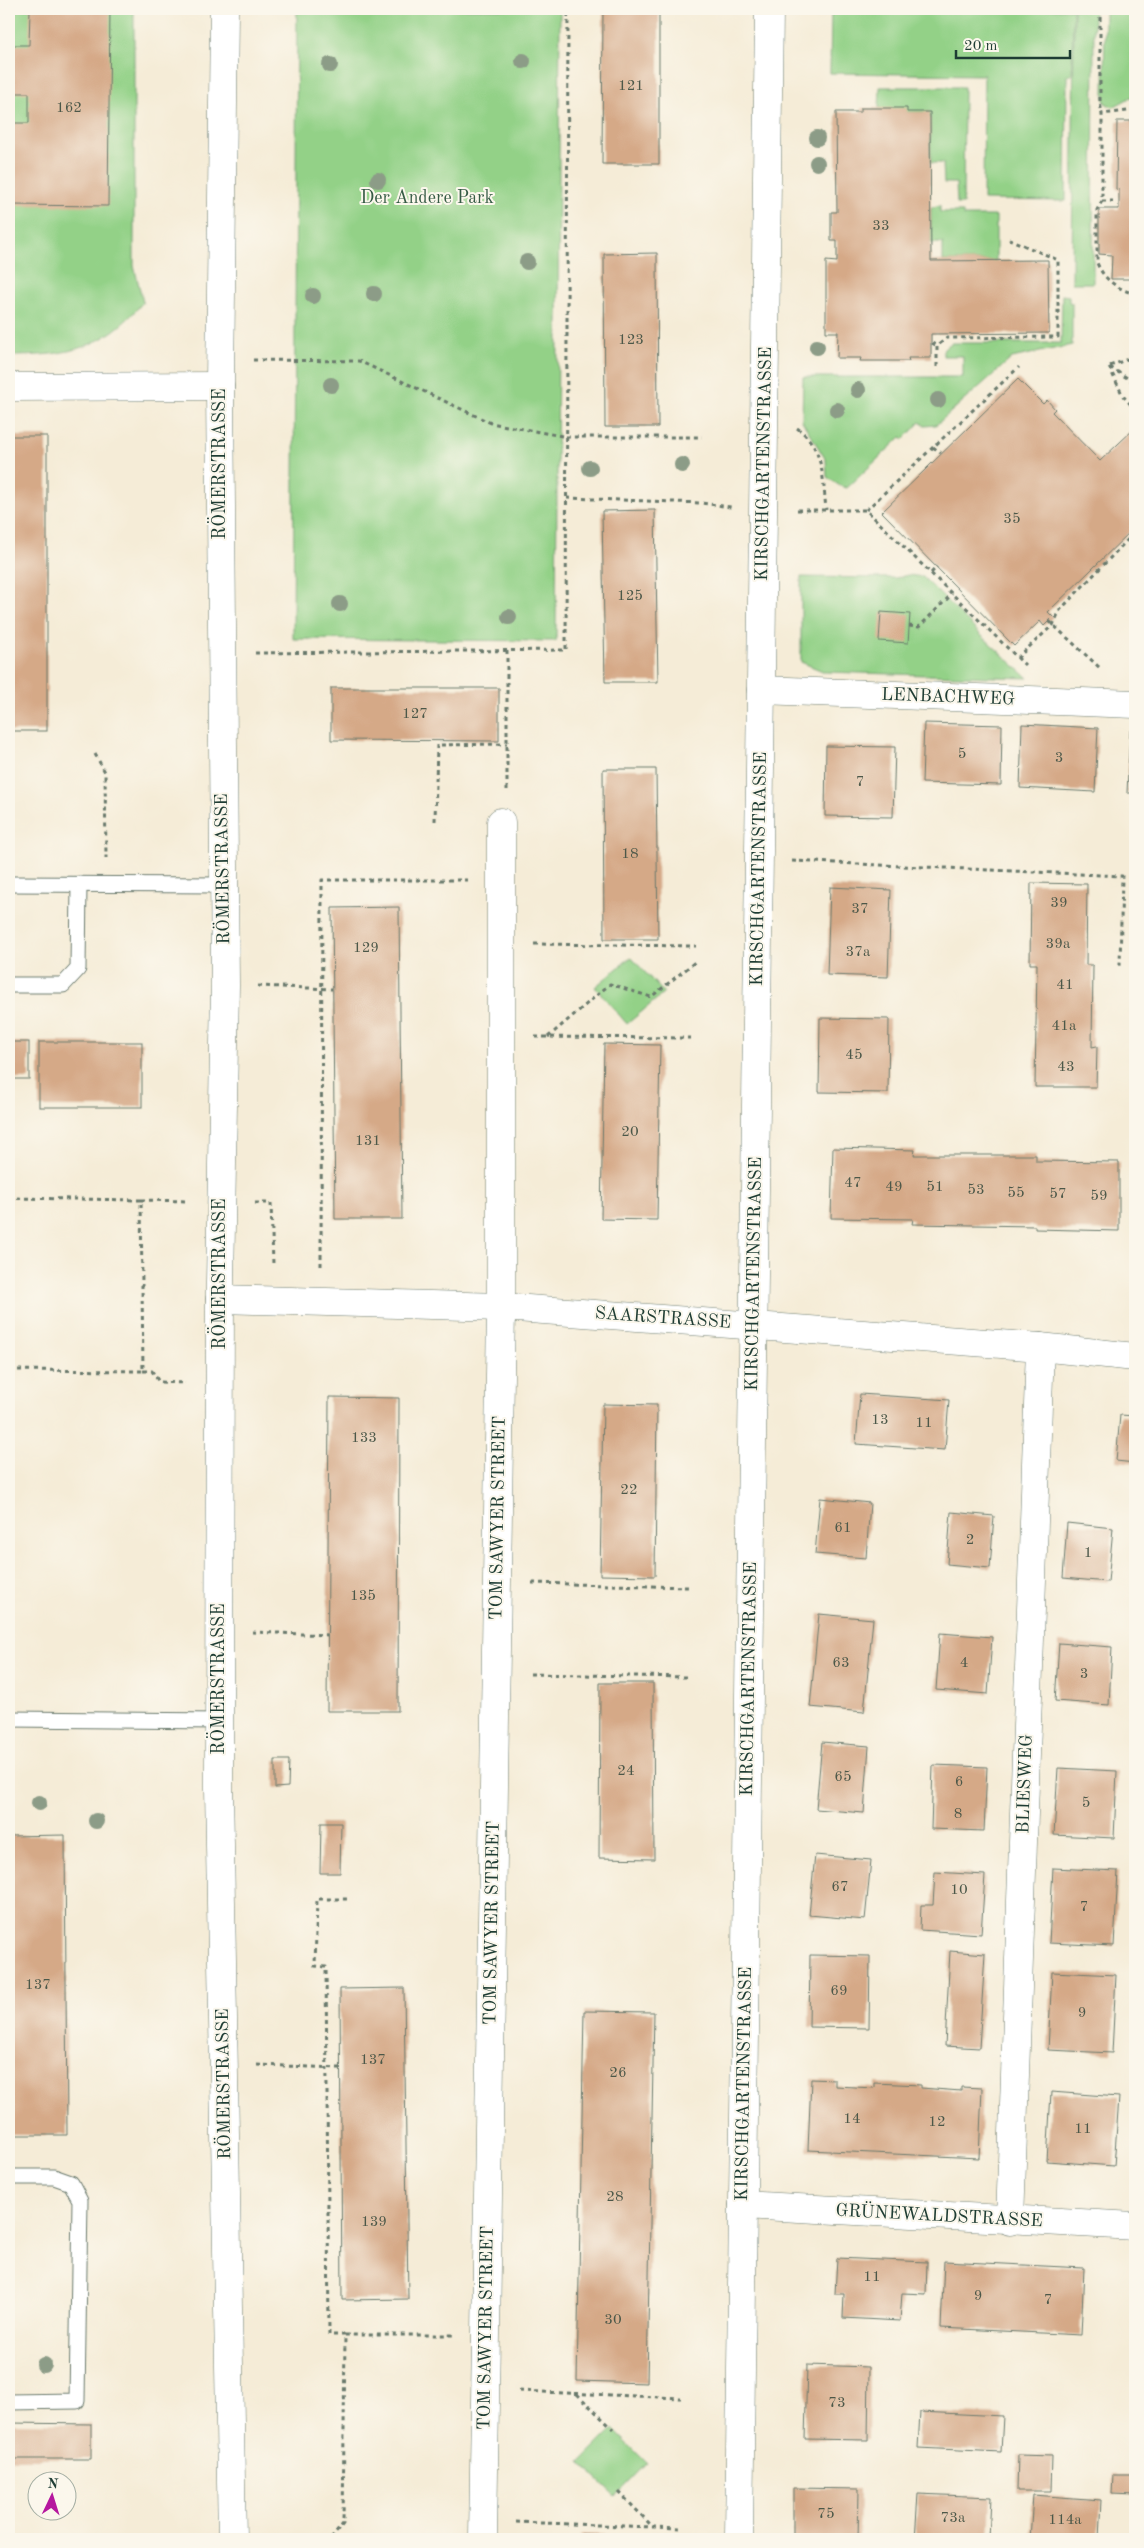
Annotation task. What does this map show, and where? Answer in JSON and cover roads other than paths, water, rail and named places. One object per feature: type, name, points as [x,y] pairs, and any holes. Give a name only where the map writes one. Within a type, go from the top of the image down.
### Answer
[{"type":"street","name":"RÖMERSTRASSE","points":[[224,9],[220,359],[224,986],[220,1300],[219,1721],[232,2539]]},
{"type":"street","name":"KIRSCHGARTENSTRASSE","points":[[739,2539],[769,9]]},
{"type":"street","points":[[9,387],[220,386]]},
{"type":"street","name":"LENBACHWEG","points":[[761,690],[1123,703]]},
{"type":"street","name":"TOM SAWYER STREET","points":[[483,2530],[501,1307],[500,822]]},
{"type":"street","name":"SAARSTRASSE","points":[[220,1300],[501,1307],[1040,1347],[1135,1357]]},
{"type":"street","name":"BLIESWEG","points":[[1010,2221],[1040,1347]]},
{"type":"street","name":"GRÜNEWALDSTRASSE","points":[[743,2205],[1010,2221],[1135,2226]]},
{"type":"lane","points":[[9,884],[222,885]]},
{"type":"lane","points":[[9,985],[63,985],[78,970],[79,884]]},
{"type":"lane","points":[[9,1719],[219,1721]]},
{"type":"lane","points":[[9,2177],[54,2177],[71,2183],[80,2200],[77,2401],[9,2402]]},
{"type":"park label","name":"Der Andere Park","points":[[427,198]]}]
